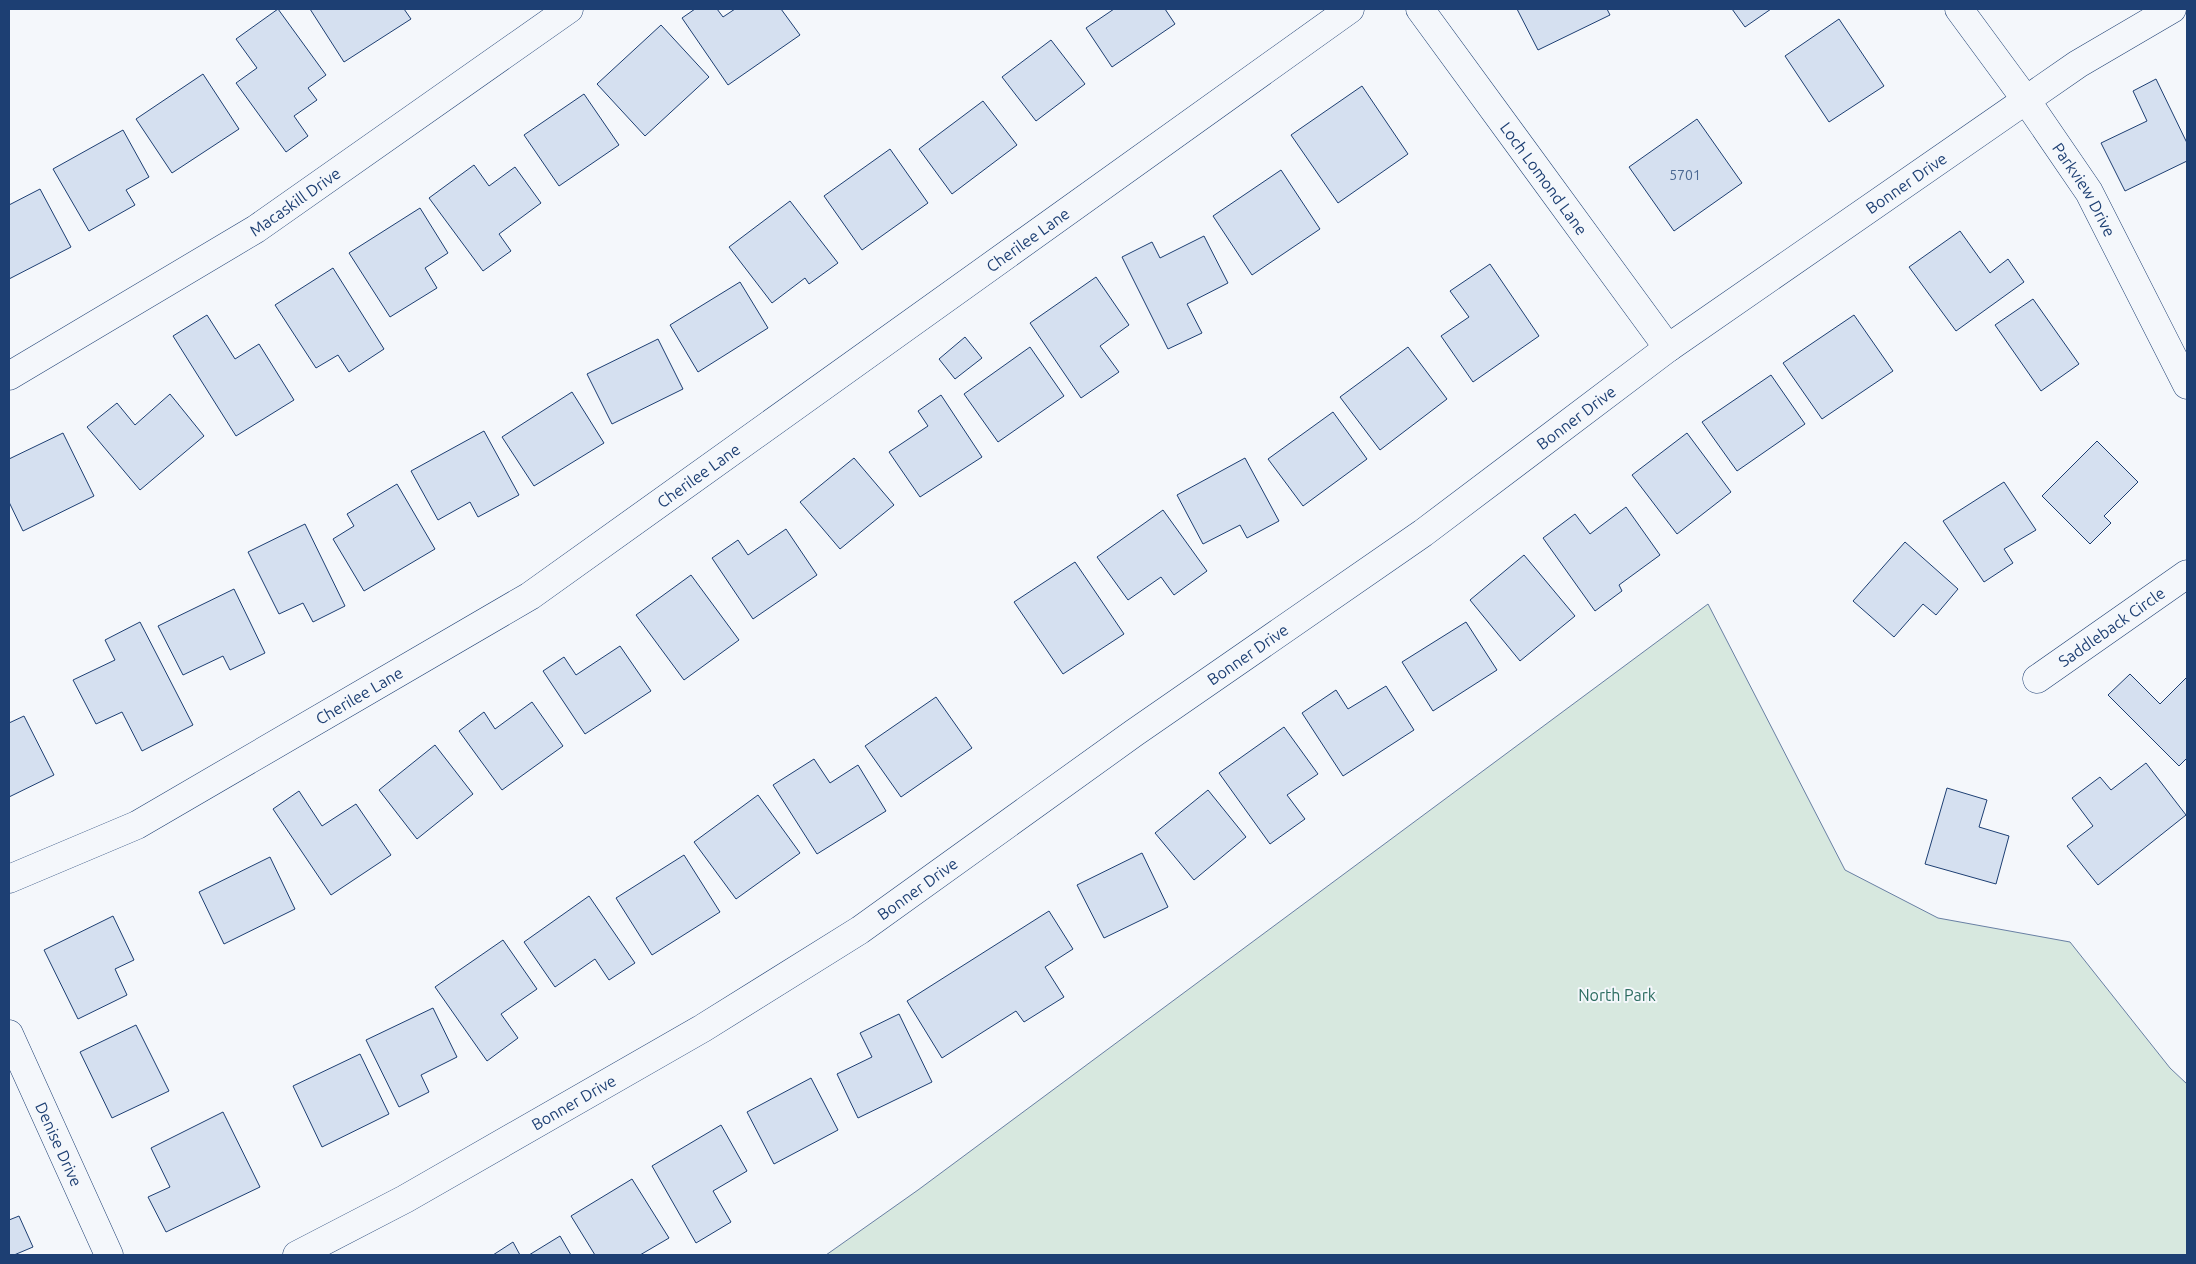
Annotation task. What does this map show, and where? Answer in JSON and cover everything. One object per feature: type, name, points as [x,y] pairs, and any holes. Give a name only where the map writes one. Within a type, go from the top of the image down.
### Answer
[{"type":"street","name":"Macaskill Drive","points":[[9,376],[256,229],[568,9]]},
{"type":"street","name":"Cherilee Lane","points":[[9,879],[137,825],[530,596],[1350,9]]},
{"type":"street","name":"Loch Lomond Lane","points":[[1420,9],[1668,348]]},
{"type":"street","name":"Parkview Drive","points":[[1959,9],[2026,100],[2089,192],[2187,385]]},
{"type":"street","name":"Bonner Drive","points":[[296,1255],[404,1199],[702,1028],[860,930],[1134,733],[1423,532],[1668,348],[2078,64],[2172,9]]},
{"type":"street","name":"Saddleback Circle","points":[[2037,679],[2187,574]]},
{"type":"street","name":"Denise Drive","points":[[9,1034],[109,1255]]},
{"type":"green space","name":"North Park","points":[[1708,604],[1845,870],[1938,918],[2070,942],[2170,1068],[2187,1084],[2187,1255],[826,1255],[918,1190]]},
{"type":"building","points":[[278,9],[326,75],[308,88],[317,100],[294,116],[308,136],[286,152],[236,83],[257,68],[236,39]]},
{"type":"building","points":[[310,9],[404,9],[411,19],[344,62]]},
{"type":"building","points":[[695,9],[717,9],[723,17],[735,9],[781,9],[800,35],[728,85],[682,18]]},
{"type":"building","points":[[1114,9],[1165,9],[1175,24],[1112,67],[1086,28]]},
{"type":"building","points":[[1517,9],[1607,9],[1610,15],[1538,50]]},
{"type":"building","points":[[1732,9],[1771,9],[1745,27]]},
{"type":"building","points":[[1839,19],[1884,86],[1829,122],[1785,56]]},
{"type":"building","points":[[661,25],[709,77],[645,136],[597,84]]},
{"type":"building","points":[[1051,40],[1085,84],[1036,121],[1002,77]]},
{"type":"building","points":[[203,74],[239,129],[172,173],[136,119]]},
{"type":"building","points":[[2156,79],[2187,143],[2187,161],[2125,191],[2101,143],[2147,121],[2133,91]]},
{"type":"building","points":[[1362,86],[1408,154],[1338,203],[1291,135]]},
{"type":"building","points":[[584,94],[619,145],[559,186],[524,135]]},
{"type":"building","points":[[983,101],[1017,145],[952,194],[919,149]]},
{"type":"building","points":[[1697,119],[1742,183],[1674,231],[1629,167]]},
{"type":"building","points":[[123,130],[149,177],[126,190],[135,205],[89,231],[53,169]]},
{"type":"building","points":[[890,149],[928,203],[862,250],[824,196]]},
{"type":"building","points":[[474,165],[489,186],[515,167],[541,203],[499,234],[511,251],[483,271],[429,198]]},
{"type":"building","points":[[1281,170],[1320,229],[1252,275],[1213,216]]},
{"type":"building","points":[[40,189],[71,247],[9,279],[9,205]]},
{"type":"building","points":[[790,201],[838,263],[809,284],[805,278],[772,303],[729,247]]},
{"type":"building","points":[[420,208],[448,253],[425,268],[437,288],[390,317],[349,253]]},
{"type":"building","points":[[1960,231],[1990,273],[2008,259],[2024,282],[1956,331],[1909,267]]},
{"type":"building","points":[[1204,236],[1228,283],[1187,304],[1202,333],[1168,349],[1122,257],[1152,242],[1160,258]]},
{"type":"building","points":[[1490,264],[1539,336],[1473,382],[1441,336],[1469,317],[1450,291]]},
{"type":"building","points":[[333,268],[384,349],[349,372],[338,355],[316,368],[275,305]]},
{"type":"building","points":[[1096,277],[1129,325],[1100,346],[1119,372],[1081,398],[1030,323]]},
{"type":"building","points":[[740,282],[768,328],[698,372],[670,325]]},
{"type":"building","points":[[2033,299],[2079,364],[2041,391],[1995,325]]},
{"type":"building","points":[[207,315],[235,359],[259,344],[294,400],[236,436],[173,336]]},
{"type":"building","points":[[1854,315],[1893,371],[1822,419],[1783,363]]},
{"type":"building","points":[[965,337],[982,358],[955,379],[939,359]]},
{"type":"building","points":[[658,339],[683,389],[612,424],[587,374]]},
{"type":"building","points":[[1030,347],[1064,396],[998,442],[964,394]]},
{"type":"building","points":[[1408,347],[1447,399],[1380,450],[1340,397]]},
{"type":"building","points":[[1771,375],[1805,424],[1737,471],[1702,422]]},
{"type":"building","points":[[572,392],[604,443],[534,486],[502,437]]},
{"type":"building","points":[[170,394],[204,436],[140,490],[87,427],[117,403],[135,425]]},
{"type":"building","points":[[941,395],[982,457],[920,497],[889,452],[928,426],[918,411]]},
{"type":"building","points":[[1333,412],[1367,459],[1303,506],[1268,459]]},
{"type":"building","points":[[484,431],[519,495],[478,517],[470,502],[438,520],[411,471]]},
{"type":"building","points":[[63,433],[94,496],[23,531],[9,502],[9,459]]},
{"type":"building","points":[[1687,433],[1731,492],[1677,534],[1632,475]]},
{"type":"building","points":[[2097,441],[2138,482],[2104,516],[2111,523],[2090,544],[2042,496]]},
{"type":"building","points":[[854,458],[894,505],[840,549],[800,502]]},
{"type":"building","points":[[1245,458],[1279,521],[1247,538],[1240,525],[1203,544],[1177,495]]},
{"type":"building","points":[[2004,482],[2036,530],[2004,549],[2013,563],[1984,582],[1943,521]]},
{"type":"building","points":[[397,484],[435,549],[364,591],[333,539],[354,526],[347,514]]},
{"type":"building","points":[[1626,507],[1660,555],[1619,585],[1622,591],[1595,611],[1543,538],[1575,514],[1590,534]]},
{"type":"building","points":[[1163,510],[1207,571],[1174,595],[1161,577],[1128,600],[1097,557]]},
{"type":"building","points":[[305,524],[345,606],[313,622],[303,603],[279,614],[248,552]]},
{"type":"building","points":[[786,529],[817,575],[753,619],[712,558],[738,540],[748,555]]},
{"type":"building","points":[[1905,542],[1958,589],[1936,615],[1923,604],[1894,637],[1853,601]]},
{"type":"building","points":[[1524,555],[1575,616],[1520,661],[1470,600]]},
{"type":"building","points":[[1075,562],[1124,634],[1063,674],[1014,602]]},
{"type":"building","points":[[691,575],[739,640],[684,680],[636,615]]},
{"type":"building","points":[[234,589],[265,653],[230,670],[223,656],[183,675],[158,626]]},
{"type":"building","points":[[140,622],[193,725],[142,751],[122,712],[96,724],[73,680],[115,660],[105,640]]},
{"type":"building","points":[[1466,622],[1497,670],[1433,711],[1402,662]]},
{"type":"building","points":[[620,646],[651,691],[585,734],[543,671],[564,657],[576,675]]},
{"type":"building","points":[[2130,674],[2160,704],[2187,677],[2187,758],[2179,766],[2108,695]]},
{"type":"building","points":[[1386,686],[1414,730],[1343,776],[1302,713],[1336,690],[1348,709]]},
{"type":"building","points":[[936,697],[972,748],[901,797],[865,746]]},
{"type":"building","points":[[532,702],[563,746],[502,790],[459,731],[484,712],[495,729]]},
{"type":"building","points":[[24,716],[54,775],[9,797],[9,723]]},
{"type":"building","points":[[1284,727],[1318,774],[1287,795],[1305,819],[1270,844],[1219,773]]},
{"type":"building","points":[[435,745],[473,794],[417,839],[379,790]]},
{"type":"building","points":[[814,759],[830,783],[858,765],[886,811],[817,854],[773,785]]},
{"type":"building","points":[[2146,763],[2186,815],[2098,885],[2067,846],[2093,826],[2072,798],[2100,777],[2111,790]]},
{"type":"building","points":[[1947,788],[1987,800],[1979,827],[2009,836],[1996,884],[1925,864]]},
{"type":"building","points":[[1208,790],[1246,837],[1194,880],[1155,833]]},
{"type":"building","points":[[299,791],[322,826],[356,804],[391,855],[331,895],[273,809]]},
{"type":"building","points":[[758,795],[800,853],[736,899],[694,842]]},
{"type":"building","points":[[1142,853],[1168,907],[1104,938],[1077,885]]},
{"type":"building","points":[[684,855],[720,912],[652,955],[616,898]]},
{"type":"building","points":[[270,857],[295,909],[224,944],[199,892]]},
{"type":"building","points":[[589,896],[635,963],[609,980],[595,959],[555,987],[524,942]]},
{"type":"building","points":[[1049,911],[1073,949],[1045,967],[1064,997],[1024,1022],[1016,1011],[942,1058],[907,1001]]},
{"type":"building","points":[[113,916],[134,960],[115,969],[127,995],[78,1019],[44,950]]},
{"type":"building","points":[[503,940],[537,989],[501,1014],[518,1038],[487,1061],[435,987]]},
{"type":"building","points":[[433,1008],[457,1057],[421,1075],[429,1092],[399,1107],[366,1040]]},
{"type":"building","points":[[899,1014],[932,1082],[858,1118],[837,1074],[872,1057],[860,1033]]},
{"type":"building","points":[[136,1025],[169,1091],[112,1118],[80,1052]]},
{"type":"building","points":[[360,1054],[389,1114],[322,1147],[293,1086]]},
{"type":"building","points":[[811,1078],[838,1130],[774,1164],[747,1112]]},
{"type":"building","points":[[223,1112],[260,1187],[166,1232],[148,1197],[170,1187],[151,1148]]},
{"type":"building","points":[[721,1125],[747,1171],[713,1191],[731,1222],[696,1243],[652,1166]]},
{"type":"building","points":[[632,1179],[669,1238],[640,1255],[595,1255],[571,1216]]},
{"type":"building","points":[[19,1216],[33,1247],[14,1255],[9,1255],[9,1220]]},
{"type":"building","points":[[560,1236],[571,1255],[529,1255]]},
{"type":"building","points":[[513,1242],[520,1255],[493,1255]]}]
